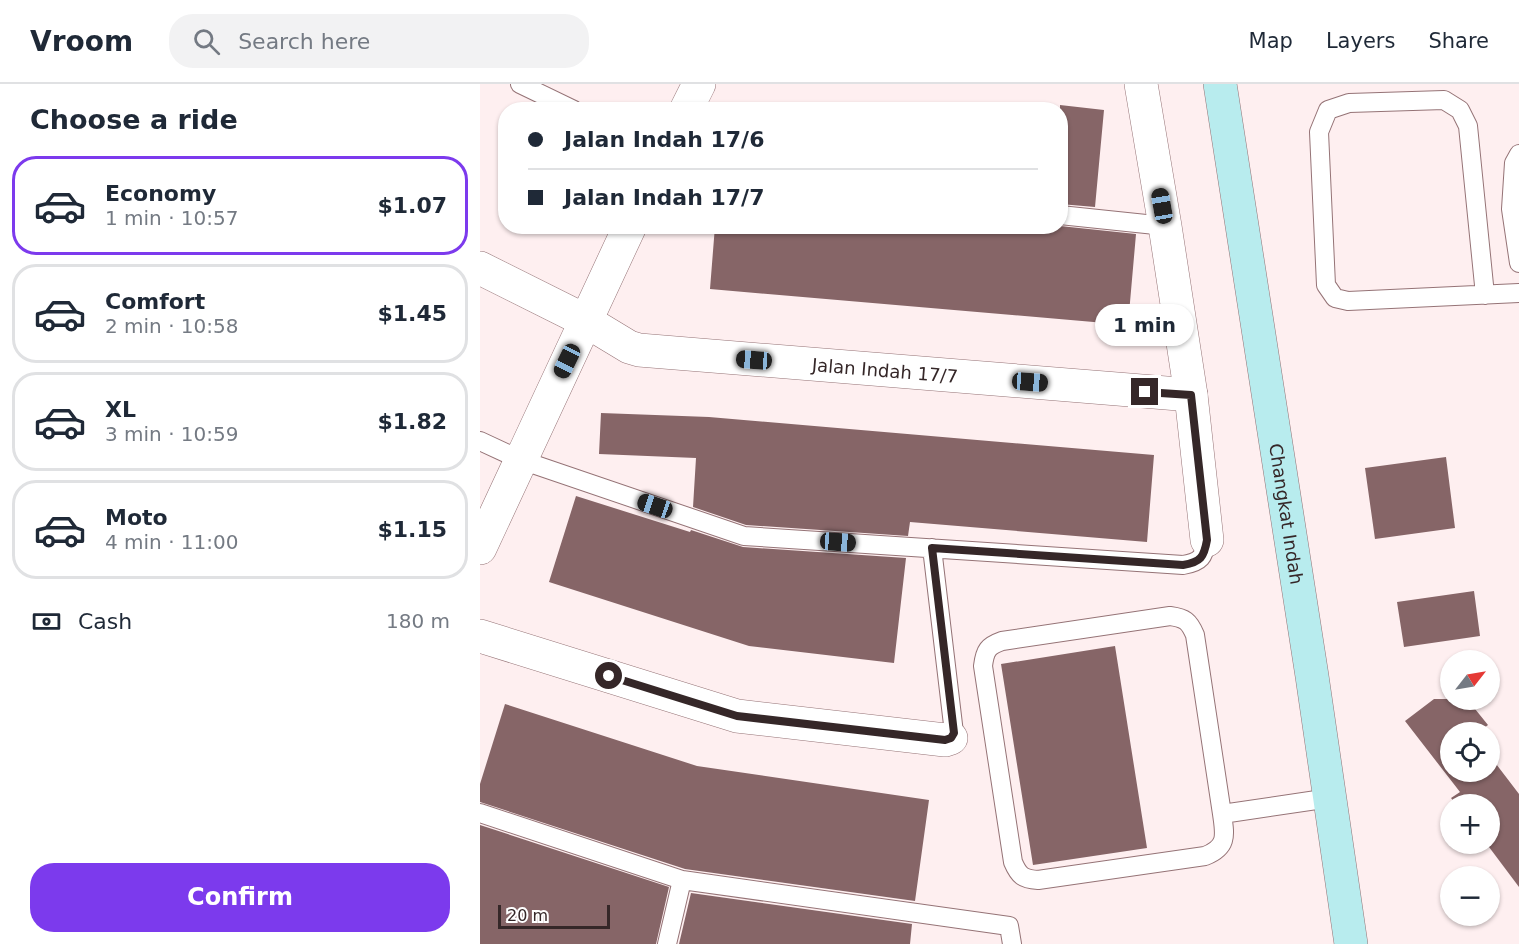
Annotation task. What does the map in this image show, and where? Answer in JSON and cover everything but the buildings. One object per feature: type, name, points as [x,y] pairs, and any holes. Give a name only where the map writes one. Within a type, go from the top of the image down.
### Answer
[{"type":"street","points":[[690,102],[699,84]]},
{"type":"street","points":[[1141,84],[1191,395],[1207,540]]},
{"type":"street","name":"Changkat Indah","points":[[1220,84],[1351,944]]},
{"type":"street","points":[[480,548],[626,234]]},
{"type":"street","name":"Jalan Indah 17/7","points":[[480,268],[586,321],[629,347],[639,350],[1191,395]]},
{"type":"street","points":[[480,636],[737,716],[945,740],[951,738]]},
{"type":"lane","points":[[520,84],[557,102]]},
{"type":"lane","points":[[1485,295],[1468,126],[1460,110],[1444,99],[1349,103],[1328,110],[1319,132],[1326,285],[1335,298],[1348,301],[1485,295],[1519,293]]},
{"type":"lane","points":[[1519,154],[1514,163],[1511,209],[1519,263]]},
{"type":"lane","points":[[1068,216],[1165,226]]},
{"type":"lane","points":[[480,441],[520,460],[744,536],[1183,565],[1196,563],[1205,553],[1207,540]]},
{"type":"lane","points":[[932,548],[954,733],[951,738]]},
{"type":"lane","points":[[1170,616],[1181,618],[1191,624],[1195,635],[1222,814],[1223,842],[1216,852],[1205,856],[1038,880],[1026,879],[1017,873],[1013,862],[983,666],[984,654],[991,645],[1002,640],[1170,616]]},
{"type":"lane","points":[[1222,814],[1330,798]]},
{"type":"lane","points":[[480,813],[682,880],[1009,926],[1012,944]]},
{"type":"lane","points":[[667,944],[682,880]]},
{"type":"route","points":[[609,676],[737,716],[945,740],[951,738],[954,733],[932,548],[1183,565],[1196,563],[1205,553],[1207,540],[1191,395],[1145,392]]}]
